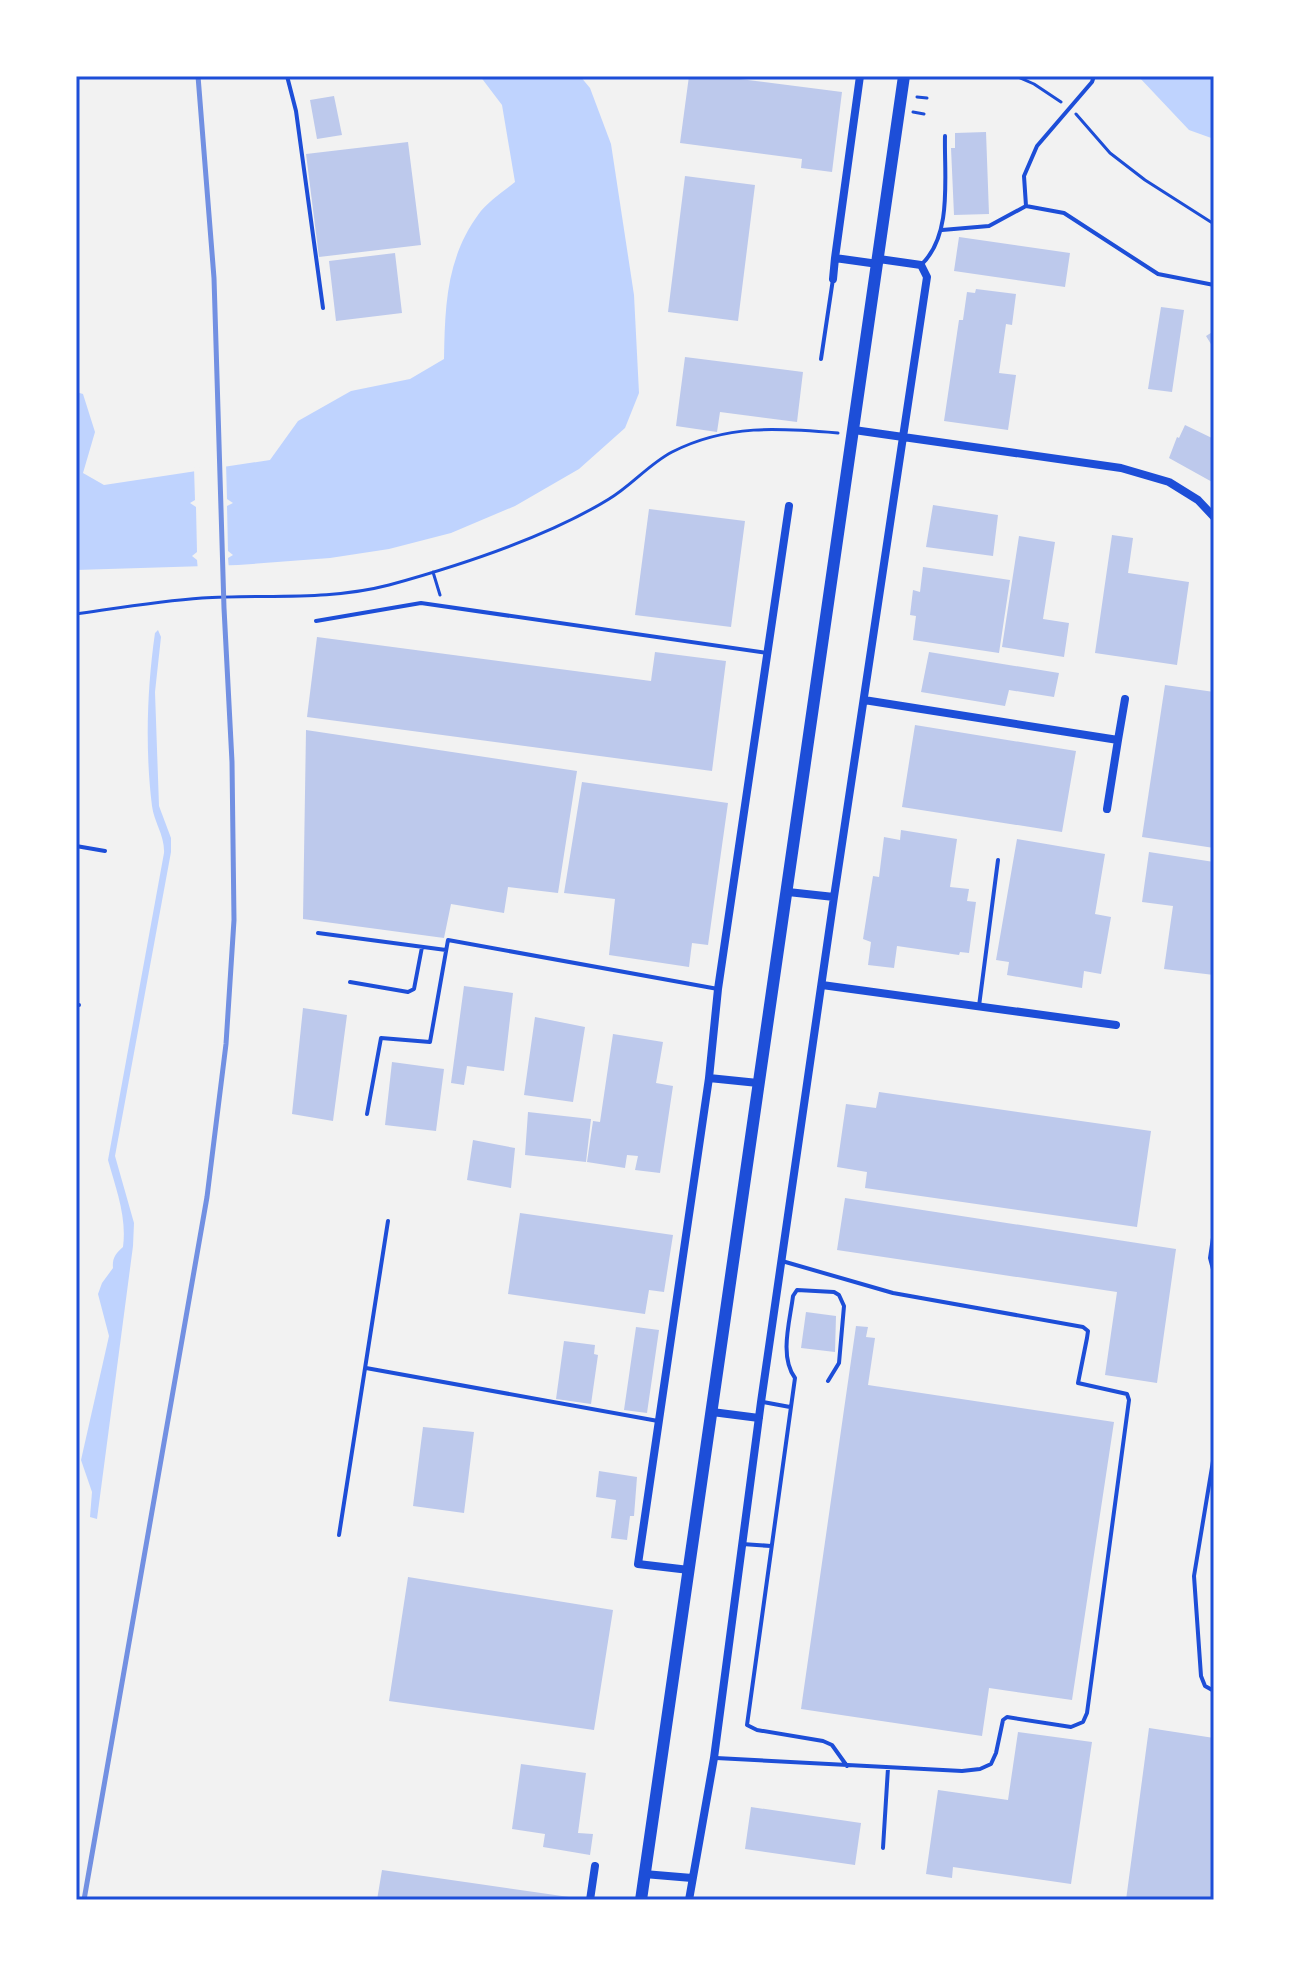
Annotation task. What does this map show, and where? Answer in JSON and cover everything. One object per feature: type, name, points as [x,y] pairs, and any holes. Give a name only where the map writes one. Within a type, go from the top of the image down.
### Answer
[{"type":"main road","points":[[641,1900],[904,76]]},
{"type":"street","points":[[833,279],[860,76]]},
{"type":"street","points":[[689,1900],[714,1758],[761,1402],[927,277],[921,265],[835,258]]},
{"type":"street","points":[[854,430],[1121,468],[1169,482],[1198,500],[1214,517]]},
{"type":"street","points":[[689,1570],[638,1564],[789,506]]},
{"type":"street","points":[[1107,809],[1125,699]]},
{"type":"street","points":[[864,700],[1118,740]]},
{"type":"street","points":[[788,892],[834,897]]},
{"type":"street","points":[[822,985],[1116,1025]]},
{"type":"street","points":[[709,1078],[758,1083]]},
{"type":"street","points":[[712,1412],[759,1418]]},
{"type":"street","points":[[590,1900],[595,1866]]},
{"type":"street","points":[[644,1874],[692,1878]]},
{"type":"lane","points":[[287,76],[296,111],[323,308]]},
{"type":"lane","points":[[1026,206],[1024,176],[1037,146],[1094,76]]},
{"type":"lane","points":[[921,265],[933,254],[942,230],[945,136]]},
{"type":"lane","points":[[942,230],[989,226],[1026,206],[1064,213],[1158,274],[1214,285]]},
{"type":"lane","points":[[821,359],[833,279]]},
{"type":"lane","points":[[316,621],[421,603],[767,653]]},
{"type":"lane","points":[[76,846],[105,851]]},
{"type":"lane","points":[[979,1006],[998,860]]},
{"type":"lane","points":[[318,933],[446,950]]},
{"type":"lane","points":[[367,1114],[381,1038],[430,1042],[448,940],[718,989]]},
{"type":"lane","points":[[350,982],[408,992],[414,989],[422,947]]},
{"type":"lane","points":[[339,1535],[388,1221]]},
{"type":"lane","points":[[1214,1231],[1210,1258],[1214,1273]]},
{"type":"lane","points":[[714,1758],[848,1767],[980,1769],[991,1764],[1003,1720],[1007,1717],[1071,1727],[1083,1722],[1087,1713],[1129,1396],[1078,1383],[1088,1331],[1083,1327],[893,1293],[782,1261]]},
{"type":"lane","points":[[828,1381],[839,1363],[842,1300],[834,1292],[797,1290],[793,1296],[786,1358],[795,1378],[747,1725],[757,1730],[823,1741],[832,1745],[848,1767]]},
{"type":"lane","points":[[366,1368],[658,1421]]},
{"type":"lane","points":[[761,1402],[790,1407]]},
{"type":"lane","points":[[1214,1455],[1194,1576],[1201,1676],[1205,1686],[1214,1691]]},
{"type":"lane","points":[[742,1544],[771,1546]]},
{"type":"lane","points":[[883,1848],[888,1768]]},
{"type":"path","points":[[1016,76],[1069,107],[1110,153],[1145,180],[1214,224]]},
{"type":"path","points":[[913,112],[924,114]]},
{"type":"path","points":[[76,614],[203,598],[322,596],[353,592],[433,572],[540,533],[610,499],[671,452],[713,436],[746,429],[785,427],[838,433]]},
{"type":"path","points":[[433,572],[443,606]]},
{"type":"path","points":[[76,720],[76,726]]},
{"type":"water","points":[[480,76],[580,76],[590,88],[611,144],[634,295],[639,393],[625,428],[579,469],[515,506],[451,533],[389,549],[330,558],[238,565],[76,570],[76,392],[83,394],[95,432],[83,473],[104,485],[270,460],[298,421],[351,391],[410,379],[444,359],[449,284],[459,249],[482,210],[515,182],[502,105]]},
{"type":"water","points":[[1138,76],[1214,76],[1214,139],[1189,130]]},
{"type":"water","points":[[158,630],[161,637],[155,692],[159,806],[171,838],[171,852],[115,1156],[134,1223],[133,1246],[97,1519],[90,1517],[92,1492],[81,1460],[109,1336],[98,1294],[113,1268],[115,1256],[123,1247],[124,1236],[120,1203],[108,1160],[164,853],[152,806],[148,741],[150,675],[155,633]]},
{"type":"pier","points":[[226,463],[227,499],[233,503],[227,506],[228,551],[233,555],[228,558],[229,570],[198,571],[197,560],[192,556],[197,552],[196,507],[190,503],[195,500],[194,468]]},
{"type":"building","points":[[689,76],[716,76],[842,92],[832,172],[801,168],[802,159],[680,143]]},
{"type":"building","points":[[334,96],[342,135],[317,139],[310,100]]},
{"type":"building","points":[[986,132],[989,214],[954,215],[951,148],[955,148],[955,133]]},
{"type":"building","points":[[408,142],[421,245],[319,257],[306,154]]},
{"type":"building","points":[[685,176],[755,185],[738,321],[668,312]]},
{"type":"building","points":[[959,237],[1070,253],[1065,287],[954,271]]},
{"type":"building","points":[[395,253],[402,313],[336,321],[329,261]]},
{"type":"building","points":[[976,289],[1016,294],[1012,325],[1006,324],[999,373],[1016,375],[1008,430],[944,421],[959,320],[963,320],[967,292],[975,293]]},
{"type":"building","points":[[1161,307],[1184,310],[1172,392],[1148,389]]},
{"type":"building","points":[[1214,331],[1214,349],[1206,336]]},
{"type":"building","points":[[685,357],[803,372],[797,422],[720,412],[717,432],[676,426]]},
{"type":"building","points":[[1185,425],[1214,439],[1214,483],[1169,458]]},
{"type":"building","points":[[933,505],[998,515],[993,556],[926,547]]},
{"type":"building","points":[[649,509],[745,521],[731,627],[635,615]]},
{"type":"building","points":[[1112,535],[1133,538],[1128,573],[1189,582],[1177,665],[1095,653]]},
{"type":"building","points":[[1019,536],[1055,542],[1043,619],[1069,623],[1064,657],[1002,647]]},
{"type":"building","points":[[923,567],[1010,580],[999,653],[913,640],[916,616],[910,615],[913,590],[920,592]]},
{"type":"building","points":[[317,637],[651,681],[655,652],[726,661],[712,771],[307,717]]},
{"type":"building","points":[[929,652],[1059,673],[1054,697],[1009,690],[1005,706],[921,692]]},
{"type":"building","points":[[1165,685],[1214,692],[1214,848],[1142,837]]},
{"type":"building","points":[[915,725],[1076,751],[1062,832],[902,807]]},
{"type":"building","points":[[306,730],[577,771],[558,893],[508,887],[504,913],[451,904],[444,938],[303,919]]},
{"type":"building","points":[[582,782],[728,803],[708,945],[692,943],[689,967],[609,955],[615,899],[564,893]]},
{"type":"building","points":[[901,830],[957,839],[950,887],[969,889],[967,901],[976,902],[969,953],[960,952],[959,955],[897,946],[894,968],[868,965],[871,942],[863,939],[873,876],[879,877],[884,837],[900,840]]},
{"type":"building","points":[[1017,839],[1105,854],[1095,914],[1111,917],[1101,974],[1084,971],[1082,988],[1007,975],[1009,962],[996,960]]},
{"type":"building","points":[[1149,852],[1214,862],[1214,975],[1164,969],[1173,906],[1142,902]]},
{"type":"building","points":[[464,986],[513,993],[504,1071],[467,1066],[464,1085],[451,1083]]},
{"type":"building","points":[[303,1008],[347,1015],[333,1121],[292,1114]]},
{"type":"building","points":[[535,1017],[585,1027],[573,1102],[524,1095]]},
{"type":"building","points":[[613,1034],[663,1042],[656,1083],[673,1086],[660,1173],[635,1170],[638,1156],[627,1155],[625,1168],[587,1162],[593,1121],[600,1122]]},
{"type":"building","points":[[392,1062],[444,1069],[436,1131],[385,1125]]},
{"type":"building","points":[[879,1092],[1151,1131],[1137,1227],[865,1188],[867,1172],[837,1167],[846,1104],[876,1108]]},
{"type":"building","points":[[528,1112],[591,1119],[586,1162],[525,1155]]},
{"type":"building","points":[[473,1140],[515,1148],[511,1188],[467,1180]]},
{"type":"building","points":[[845,1198],[1176,1249],[1157,1383],[1105,1375],[1117,1292],[837,1250]]},
{"type":"building","points":[[520,1213],[673,1235],[664,1292],[649,1290],[645,1314],[508,1294]]},
{"type":"building","points":[[806,1312],[836,1316],[835,1352],[801,1348]]},
{"type":"building","points":[[856,1326],[868,1327],[866,1337],[875,1338],[868,1385],[1114,1422],[1072,1700],[989,1688],[982,1736],[801,1709]]},
{"type":"building","points":[[636,1327],[659,1330],[647,1413],[624,1410]]},
{"type":"building","points":[[564,1341],[595,1345],[594,1354],[598,1355],[591,1404],[556,1399]]},
{"type":"building","points":[[423,1427],[474,1432],[464,1513],[413,1506]]},
{"type":"building","points":[[599,1471],[637,1477],[634,1516],[630,1516],[627,1540],[611,1538],[616,1500],[596,1497]]},
{"type":"building","points":[[408,1577],[613,1610],[594,1730],[389,1701]]},
{"type":"building","points":[[1149,1728],[1214,1738],[1214,1900],[1126,1900]]},
{"type":"building","points":[[1018,1732],[1092,1742],[1071,1884],[953,1867],[952,1878],[926,1874],[938,1790],[1008,1800]]},
{"type":"building","points":[[521,1764],[586,1773],[578,1833],[593,1834],[590,1855],[543,1847],[545,1834],[512,1829]]},
{"type":"building","points":[[751,1807],[861,1823],[855,1865],[745,1849]]},
{"type":"building","points":[[382,1870],[569,1897],[568,1900],[377,1900]]},
{"type":"railway","points":[[84,1900],[207,1197],[226,1044],[234,920],[232,762],[214,278],[198,76]]}]
